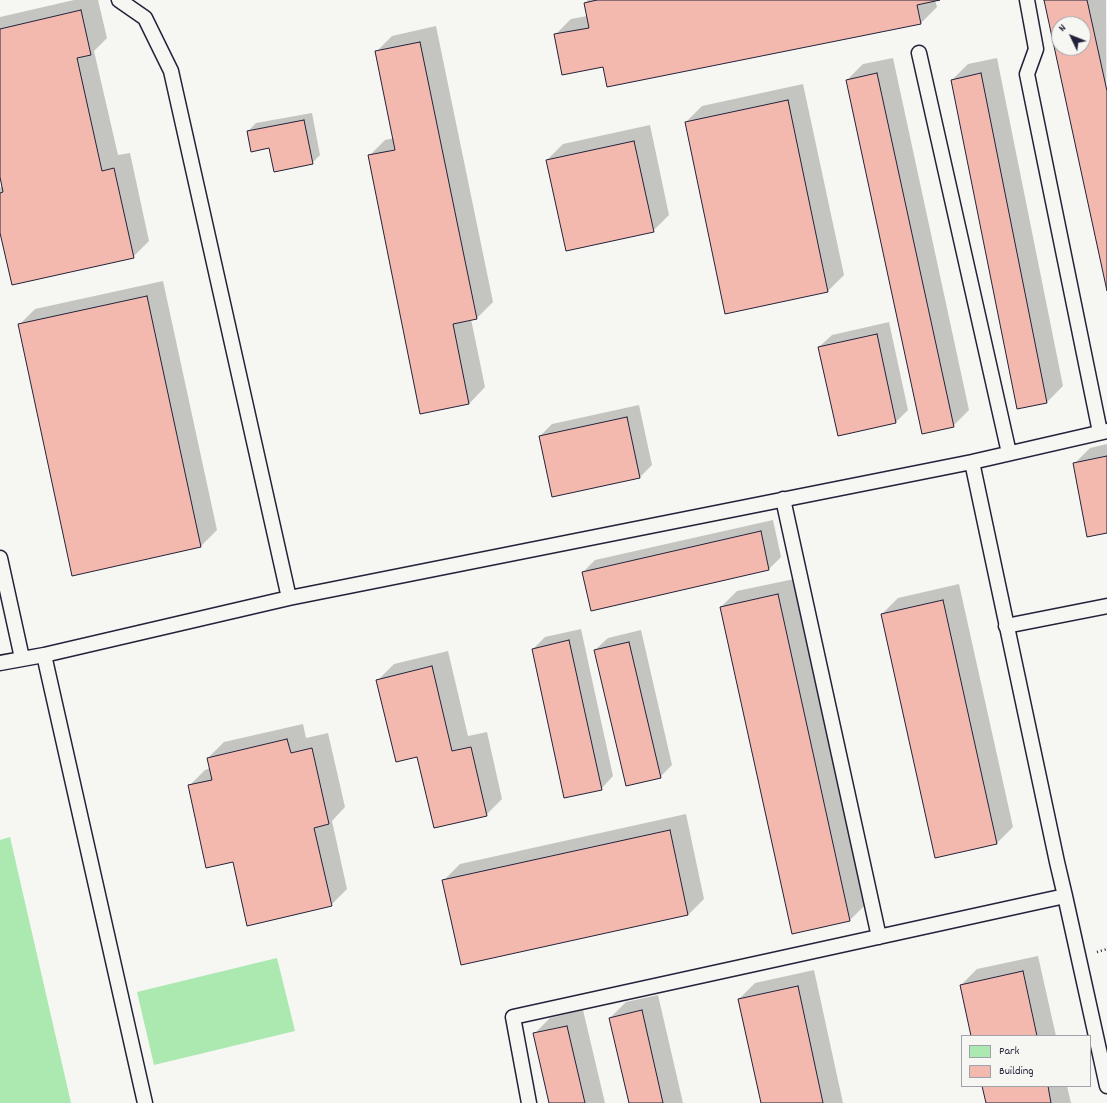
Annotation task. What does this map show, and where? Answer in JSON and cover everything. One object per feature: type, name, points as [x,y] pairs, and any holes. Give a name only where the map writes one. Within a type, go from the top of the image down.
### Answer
[{"type":"lane","points":[[119,0],[145,18],[171,71],[289,598]]},
{"type":"lane","points":[[0,663],[44,655],[289,598],[972,462],[1010,452],[1103,432],[1027,74],[1036,49],[1027,0]]},
{"type":"lane","points":[[919,53],[1010,452]]},
{"type":"lane","points":[[972,462],[1057,862],[1066,896],[1107,1086]]},
{"type":"lane","points":[[783,499],[879,937]]},
{"type":"lane","points":[[0,558],[22,658]]},
{"type":"lane","points":[[1006,626],[1107,606]]},
{"type":"lane","points":[[44,655],[145,1103]]},
{"type":"lane","points":[[529,1103],[513,1017],[1066,896]]},
{"type":"green space","points":[[10,837],[71,1103],[0,1103],[0,840]]},
{"type":"green space","points":[[277,958],[295,1031],[154,1065],[137,992]]},
{"type":"building","points":[[597,0],[940,0],[917,5],[921,24],[607,87],[603,67],[562,75],[554,34],[589,28],[584,3]]},
{"type":"building","points":[[1044,0],[1087,0],[1091,16],[1051,16],[1051,32]]},
{"type":"building","points":[[81,10],[91,55],[77,58],[102,171],[114,168],[134,258],[12,285],[0,233],[0,193],[3,192],[0,177],[0,29]]},
{"type":"building","points":[[1091,18],[1107,91],[1107,291],[1056,56],[1091,56]]},
{"type":"building","points":[[420,42],[477,319],[453,324],[469,404],[420,414],[368,155],[395,150],[375,51]]},
{"type":"building","points":[[877,73],[954,427],[922,434],[846,80]]},
{"type":"building","points":[[981,73],[1047,403],[1017,409],[951,80]]},
{"type":"building","points":[[788,100],[828,292],[725,314],[685,122]]},
{"type":"building","points":[[304,120],[313,164],[274,172],[269,148],[251,152],[247,131]]},
{"type":"building","points":[[634,141],[654,232],[566,251],[546,160]]},
{"type":"building","points":[[147,296],[201,547],[72,576],[18,324]]},
{"type":"building","points":[[877,334],[896,423],[838,436],[818,347]]},
{"type":"building","points":[[627,417],[640,478],[552,497],[539,436]]},
{"type":"building","points":[[1107,456],[1107,533],[1087,537],[1073,463]]},
{"type":"building","points":[[761,531],[769,570],[591,611],[582,572]]},
{"type":"building","points":[[778,594],[850,921],[792,934],[720,607]]},
{"type":"building","points":[[943,600],[997,844],[935,858],[881,614]]},
{"type":"building","points":[[569,640],[602,790],[564,798],[532,649]]},
{"type":"building","points":[[629,642],[661,778],[626,786],[594,650]]},
{"type":"building","points":[[432,666],[452,751],[471,747],[487,816],[434,828],[417,757],[396,762],[376,680]]},
{"type":"building","points":[[287,739],[291,753],[312,748],[329,824],[314,828],[332,906],[247,926],[233,862],[206,868],[188,785],[212,780],[207,758]]},
{"type":"building","points":[[670,830],[688,915],[461,965],[442,880]]},
{"type":"building","points":[[1023,971],[1037,1035],[971,1035],[960,985]]},
{"type":"building","points":[[798,986],[823,1103],[761,1103],[738,999]]},
{"type":"building","points":[[642,1010],[663,1103],[629,1103],[609,1018]]},
{"type":"building","points":[[567,1026],[585,1103],[549,1103],[533,1033]]},
{"type":"building","points":[[982,1087],[1048,1087],[1051,1103],[986,1103]]}]
